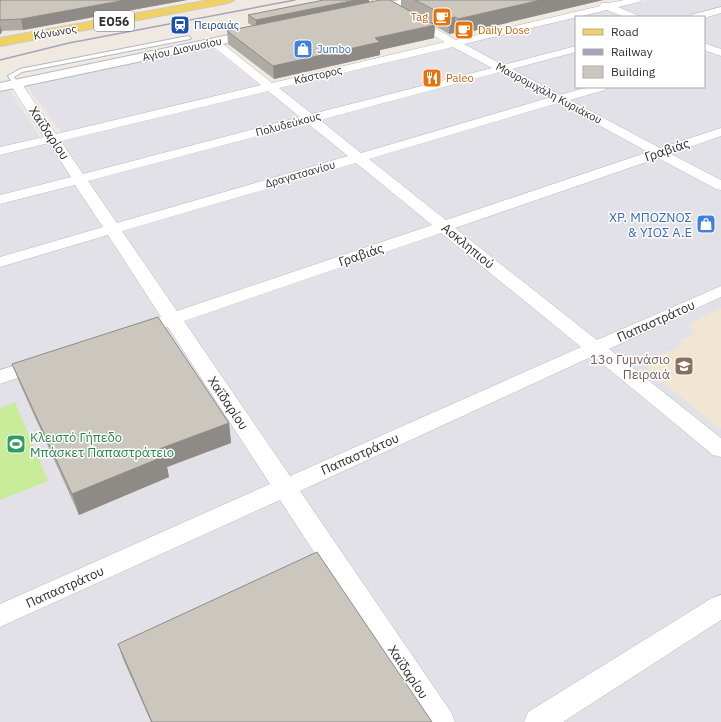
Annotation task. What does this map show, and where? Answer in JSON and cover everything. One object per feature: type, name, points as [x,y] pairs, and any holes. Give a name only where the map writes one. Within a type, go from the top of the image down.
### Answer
[{"type":"main road","name":"Κόνωνος","points":[[0,38],[206,0]]},
{"type":"main road","name":"Κόνωνος","points":[[0,42],[228,0]]},
{"type":"main road","points":[[357,12],[382,3],[415,0]]},
{"type":"main road","name":"Αγίου Διονυσίου","points":[[8,85],[267,31]]},
{"type":"street","points":[[591,0],[630,16]]},
{"type":"street","name":"Κάστορος","points":[[0,151],[636,0]]},
{"type":"street","name":"Μαυρομιχάλη Κυριάκου","points":[[382,3],[721,186]]},
{"type":"street","points":[[699,16],[721,10]]},
{"type":"street","name":"Ασκληπιού","points":[[214,42],[721,449]]},
{"type":"street","points":[[705,46],[720,53]]},
{"type":"street","name":"Πολυδεύκους","points":[[0,200],[575,49]]},
{"type":"street","points":[[705,57],[720,53]]},
{"type":"street","name":"Χαϊδαρίου","points":[[8,85],[52,139],[441,722]]},
{"type":"street","name":"Δραγατσανίου","points":[[0,262],[597,88]]},
{"type":"street","name":"Γραβιάς","points":[[142,329],[721,132]]},
{"type":"street","name":"Παπαστράτου","points":[[0,616],[721,292]]},
{"type":"street","points":[[0,377],[52,359]]},
{"type":"street","points":[[538,722],[721,606]]},
{"type":"lane","points":[[8,85],[11,76],[20,71],[188,38]]},
{"type":"shaded area","points":[[649,0],[721,0],[721,722],[0,722],[0,155],[575,17],[575,88],[705,88],[705,16],[582,16]]},
{"type":"shaded area","points":[[211,47],[260,86],[62,133],[26,85]]},
{"type":"shaded area","points":[[10,90],[40,137],[0,147],[0,92]]},
{"type":"shaded area","name":"13ο Γυμνάσιο Πειραιά","points":[[721,308],[721,429],[648,371],[647,361],[682,346],[680,340],[694,335],[690,324]]},
{"type":"green space","name":"Κλειστό Γήπεδο Μπάσκετ Παπαστράτειο","points":[[15,402],[48,481],[0,500],[0,408]]},
{"type":"building","points":[[0,0],[126,0],[21,19],[0,20]]},
{"type":"building","points":[[324,0],[356,0],[256,20],[248,15]]},
{"type":"building","points":[[380,0],[390,0],[435,25],[375,38],[380,42],[273,66],[227,31]]},
{"type":"building","points":[[415,0],[541,0],[458,19],[455,17],[450,18]]},
{"type":"building","points":[[158,317],[229,423],[159,449],[165,456],[72,494],[12,364]]},
{"type":"building","points":[[317,552],[432,722],[152,722],[118,644]]},
{"type":"railway","points":[[0,60],[69,43],[295,0]]},
{"type":"place","name":"Tag","points":[[442,17]]},
{"type":"place","name":"Πειραιάς","points":[[180,25]]},
{"type":"place","name":"Daily Dose","points":[[464,30]]},
{"type":"place","name":"Jumbo","points":[[303,49]]},
{"type":"place","name":"Paleo","points":[[432,78]]},
{"type":"place","name":"ΧΡ. ΜΠΟΖΝΟΣ & ΥΙΟΣ Α.Ε","points":[[706,224]]},
{"type":"place","name":"13ο Γυμνάσιο Πειραιά","points":[[684,366]]},
{"type":"place","name":"Κλειστό Γήπεδο Μπάσκετ Παπαστράτειο","points":[[16,444]]}]
